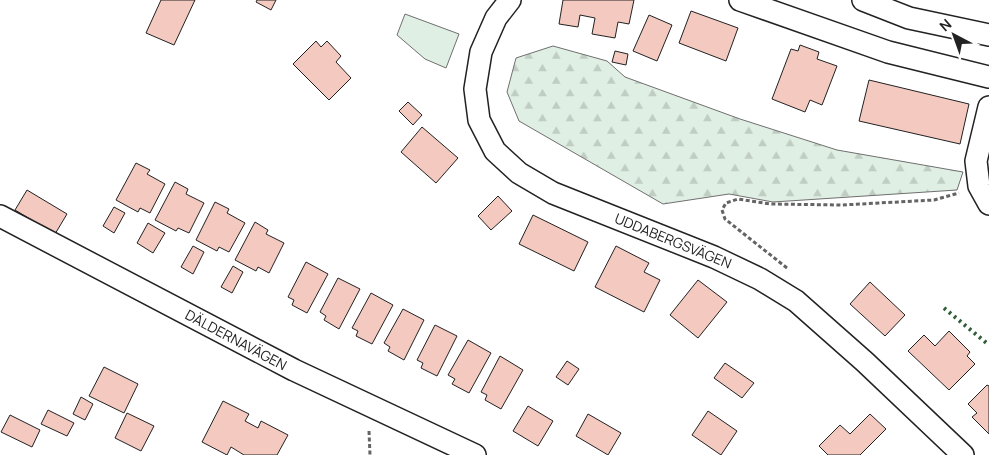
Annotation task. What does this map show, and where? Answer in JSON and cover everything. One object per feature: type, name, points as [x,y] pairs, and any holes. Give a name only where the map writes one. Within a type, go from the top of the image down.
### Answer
[{"type":"street","name":"UDDABERGSVÄGEN","points":[[510,0],[496,18],[481,52],[475,89],[479,120],[495,151],[519,173],[552,193],[714,257],[760,278],[796,301],[845,343],[963,455]]},
{"type":"street","points":[[740,0],[888,52],[989,77]]},
{"type":"street","points":[[863,0],[909,18],[989,35]]},
{"type":"street","points":[[984,195],[976,161],[989,107]]},
{"type":"street","name":"DÄLDERNAVÄGEN","points":[[0,216],[294,370],[475,455]]},
{"type":"path","points":[[791,272],[725,219],[722,210],[726,203],[738,199],[770,204],[842,205],[984,195]]},
{"type":"green space","points":[[405,14],[459,34],[446,68],[425,59],[397,35]]},
{"type":"green space","points":[[553,46],[607,61],[625,77],[740,119],[837,150],[963,172],[957,190],[773,202],[729,194],[663,204],[519,121],[507,92],[516,58]]},
{"type":"building","points":[[161,0],[195,0],[174,45],[146,33]]},
{"type":"building","points":[[257,0],[276,0],[271,10],[256,2]]},
{"type":"building","points":[[563,0],[634,0],[629,24],[618,22],[615,38],[592,34],[595,18],[580,15],[578,27],[559,24]]},
{"type":"building","points":[[691,11],[738,28],[726,61],[679,43]]},
{"type":"building","points":[[649,15],[672,25],[657,61],[633,51]]},
{"type":"building","points":[[316,41],[321,47],[327,41],[341,56],[336,62],[351,78],[329,100],[293,64]]},
{"type":"building","points":[[800,45],[819,52],[817,59],[837,66],[822,105],[810,100],[805,112],[772,99],[791,49],[798,51]]},
{"type":"building","points":[[615,51],[628,54],[626,65],[612,62]]},
{"type":"building","points":[[869,80],[969,104],[960,144],[859,121]]},
{"type":"building","points":[[408,102],[422,115],[413,125],[399,111]]},
{"type":"building","points":[[422,127],[458,158],[436,183],[401,152]]},
{"type":"building","points":[[136,163],[150,170],[147,174],[165,184],[150,213],[140,208],[138,212],[116,200]]},
{"type":"building","points":[[175,182],[188,189],[186,194],[204,203],[189,233],[178,228],[176,231],[155,220]]},
{"type":"building","points":[[27,190],[67,214],[55,234],[15,210]]},
{"type":"building","points":[[498,196],[512,211],[491,230],[478,216]]},
{"type":"building","points":[[215,202],[229,209],[227,213],[245,223],[229,252],[219,247],[217,251],[196,240]]},
{"type":"building","points":[[114,207],[125,213],[114,233],[103,226]]},
{"type":"building","points":[[533,215],[588,242],[574,271],[519,244]]},
{"type":"building","points":[[255,222],[268,230],[266,234],[284,243],[269,273],[258,267],[256,271],[235,260]]},
{"type":"building","points":[[148,223],[165,233],[153,253],[137,243]]},
{"type":"building","points":[[193,246],[204,252],[193,274],[181,267]]},
{"type":"building","points":[[616,246],[649,263],[644,272],[660,280],[644,312],[595,287]]},
{"type":"building","points":[[306,262],[328,274],[307,313],[292,305],[294,300],[288,297]]},
{"type":"building","points":[[233,266],[243,272],[232,293],[221,287]]},
{"type":"building","points":[[338,278],[360,289],[339,329],[324,320],[326,316],[320,312]]},
{"type":"building","points":[[698,280],[727,302],[698,338],[670,315]]},
{"type":"building","points":[[870,282],[905,315],[885,336],[850,304]]},
{"type":"building","points":[[371,293],[393,305],[372,344],[356,336],[358,331],[352,328]]},
{"type":"building","points":[[403,309],[424,320],[404,360],[388,351],[390,347],[384,343]]},
{"type":"building","points":[[435,325],[457,336],[437,376],[421,368],[423,363],[417,360]]},
{"type":"building","points":[[949,331],[970,352],[967,356],[975,364],[949,390],[908,351],[924,335],[935,346]]},
{"type":"building","points":[[468,340],[491,353],[469,393],[452,384],[455,379],[448,375]]},
{"type":"building","points":[[500,356],[523,370],[501,409],[485,400],[487,395],[481,392]]},
{"type":"building","points":[[567,361],[579,369],[568,385],[556,377]]},
{"type":"building","points":[[725,363],[754,383],[742,398],[714,378]]},
{"type":"building","points":[[104,367],[138,384],[124,413],[89,396]]},
{"type":"building","points":[[987,385],[989,386],[989,434],[972,417],[977,413],[968,404]]},
{"type":"building","points":[[81,397],[93,404],[85,420],[73,414]]},
{"type":"building","points":[[223,401],[249,414],[245,421],[258,428],[261,421],[288,435],[277,455],[244,455],[231,447],[227,455],[202,442]]},
{"type":"building","points":[[528,406],[553,421],[538,446],[513,431]]},
{"type":"building","points":[[48,410],[74,423],[67,436],[41,424]]},
{"type":"building","points":[[708,411],[737,431],[721,455],[692,435]]},
{"type":"building","points":[[127,413],[154,426],[141,451],[115,438]]},
{"type":"building","points":[[588,414],[621,433],[608,455],[576,436]]},
{"type":"building","points":[[870,414],[886,429],[860,455],[828,455],[819,446],[840,425],[850,434]]},
{"type":"building","points":[[10,415],[40,430],[32,447],[1,432]]},
{"type":"hedge","points":[[944,308],[989,345]]}]
